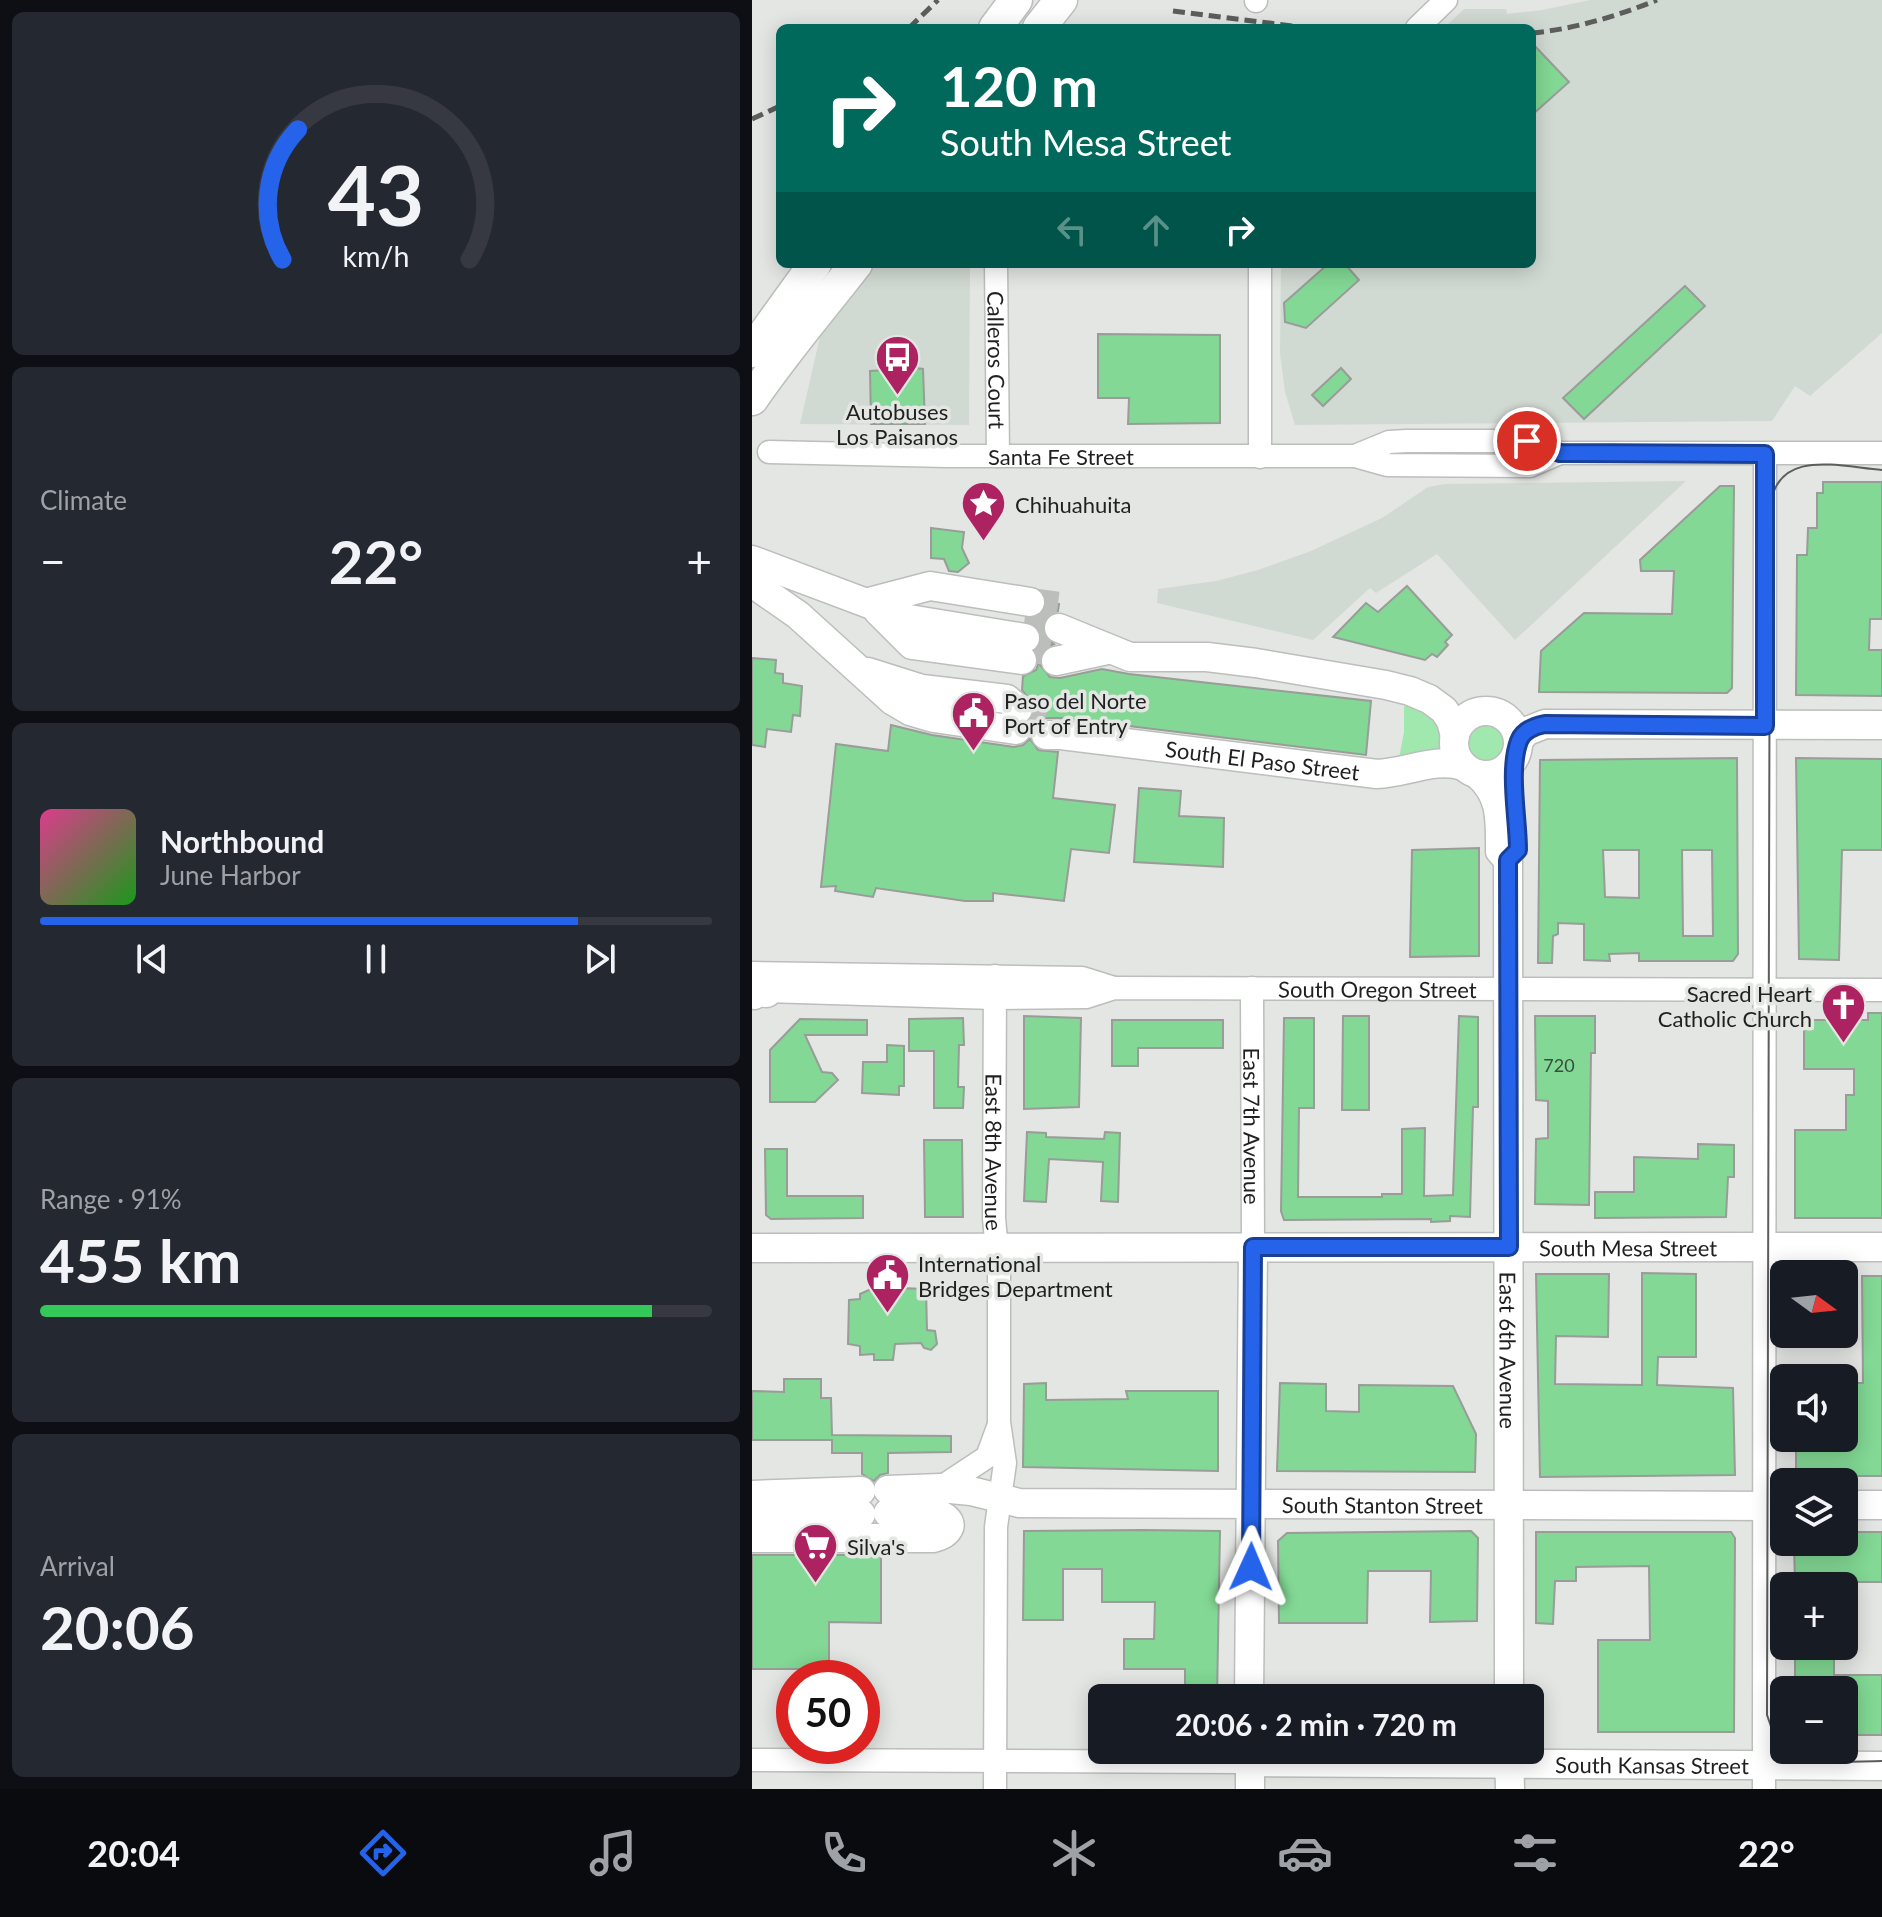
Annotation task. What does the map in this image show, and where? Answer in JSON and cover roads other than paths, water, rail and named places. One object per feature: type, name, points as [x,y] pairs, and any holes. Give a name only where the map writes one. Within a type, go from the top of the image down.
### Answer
[{"type":"highway","points":[[998,24],[1016,0]]},
{"type":"highway","points":[[1042,24],[1061,0]]},
{"type":"highway","points":[[752,399],[762,360],[813,268]]},
{"type":"highway","points":[[762,360],[813,321],[853,268]]},
{"type":"main road","points":[[752,560],[909,619],[1025,636],[1012,676],[914,664],[860,669]]},
{"type":"main road","points":[[752,583],[798,615],[893,701],[910,711],[1017,719]]},
{"type":"main road","points":[[1107,650],[1058,635],[1139,658],[1207,657],[1244,661],[1410,691],[1434,702],[1451,721],[1455,751],[1470,770],[1486,776],[1501,772],[1525,732],[1545,724],[1882,725]]},
{"type":"main road","points":[[1455,736],[1470,715],[1490,711],[1508,719],[1517,749]]},
{"type":"main road","name":"South El Paso Street","points":[[1052,732],[1377,774],[1400,773],[1439,762],[1470,770]]},
{"type":"main road","name":"East 6th Avenue","points":[[1508,860],[1518,850],[1514,784],[1517,749]]},
{"type":"main road","name":"East 6th Avenue","points":[[1470,770],[1490,787],[1497,801],[1500,851],[1508,860],[1509,1684]]},
{"type":"main road","name":"East 7th Avenue","points":[[1249,1684],[1253,1247]]},
{"type":"main road","name":"South Mesa Street","points":[[752,1248],[1882,1247]]},
{"type":"main road","name":"South Stanton Street","points":[[752,1514],[874,1502],[940,1488],[971,1491],[1019,1503],[1770,1506]]},
{"type":"main road","name":"South Stanton Street","points":[[752,1495],[874,1502],[941,1515],[947,1518],[949,1530],[933,1538],[752,1538]]},
{"type":"main road","points":[[1858,1505],[1882,1505]]},
{"type":"main road","name":"South Kansas Street","points":[[1250,1767],[1510,1767],[1764,1777],[1882,1766]]},
{"type":"street","points":[[1421,24],[1446,0]]},
{"type":"street","name":"Calleros Court","points":[[996,268],[998,456]]},
{"type":"street","points":[[1260,268],[1260,457]]},
{"type":"street","name":"Santa Fe Street","points":[[769,452],[998,456],[1355,456],[1389,442],[1527,441],[1560,453],[1882,453]]},
{"type":"street","points":[[1765,454],[1763,1246],[1772,1468]]},
{"type":"street","name":"South Oregon Street","points":[[756,988],[994,987],[1086,997],[1114,988],[1882,990]]},
{"type":"street","name":"East 8th Avenue","points":[[994,987],[994,1218],[999,1273],[999,1422],[1005,1463],[996,1527],[995,1789]]},
{"type":"street","name":"East 7th Avenue","points":[[1252,988],[1253,1247]]},
{"type":"street","name":"East 8th Avenue","points":[[940,1488],[987,1457],[999,1422]]},
{"type":"street","points":[[1764,1777],[1772,1556]]},
{"type":"street","name":"South Kansas Street","points":[[752,1760],[995,1761],[1250,1767]]},
{"type":"tunnel","points":[[1030,602],[1061,606]]},
{"type":"tunnel","points":[[1024,624],[1059,628]]},
{"type":"tunnel","points":[[1022,648],[1056,652]]},
{"type":"tunnel","points":[[1017,719],[1047,725]]},
{"type":"tram line","points":[[1770,1724],[1767,1715],[1770,507],[1775,488],[1785,475],[1797,468],[1830,465],[1882,470]]},
{"type":"tram line","points":[[1858,1762],[1882,1761]]},
{"type":"railway","points":[[913,24],[938,0]]},
{"type":"railway","points":[[1536,32],[1596,21],[1657,0]]},
{"type":"railway","points":[[1173,11],[1277,24]]},
{"type":"railway","points":[[752,119],[776,108]]},
{"type":"place","name":"Autobuses Los Paisanos","points":[[897,397]]},
{"type":"place","name":"Chihuahuita","points":[[984,543]]},
{"type":"place","name":"Paso del Norte Port of Entry","points":[[973,752]]},
{"type":"place","name":"Sacred Heart Catholic Church","points":[[1843,1045]]},
{"type":"place","name":"International Bridges Department","points":[[887,1315]]},
{"type":"place","name":"Silva's","points":[[816,1585]]}]
